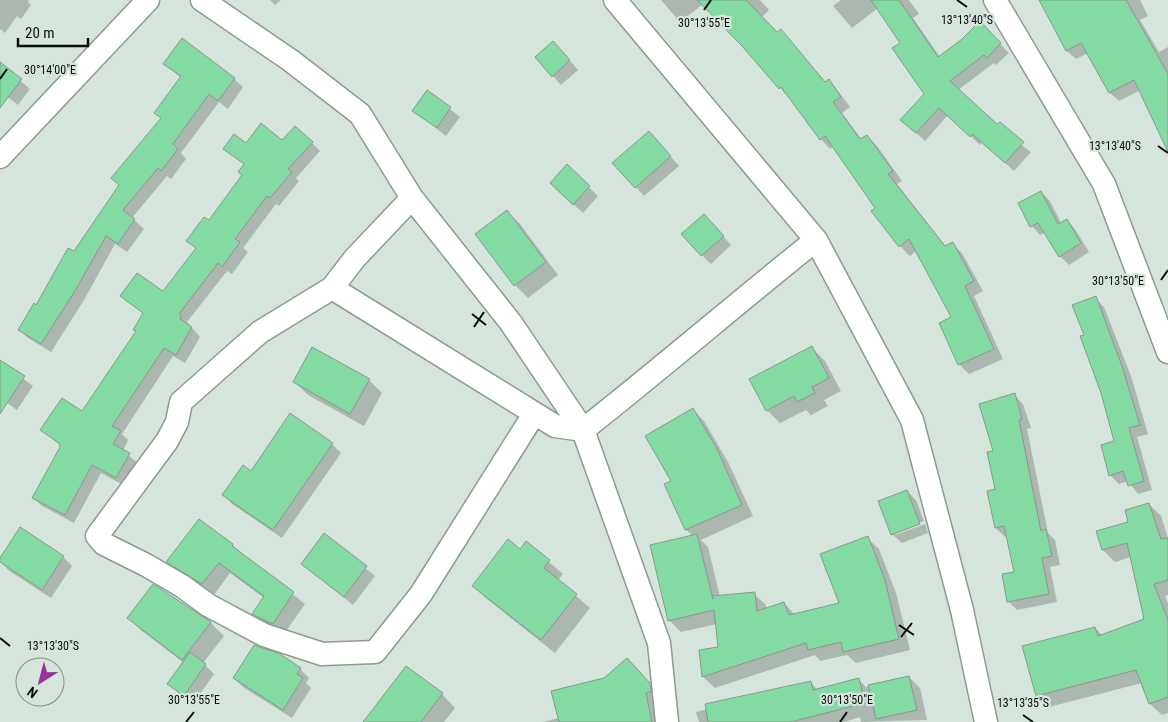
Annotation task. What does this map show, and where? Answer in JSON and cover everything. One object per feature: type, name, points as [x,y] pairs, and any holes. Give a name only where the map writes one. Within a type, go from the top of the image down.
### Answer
[{"type":"street","points":[[202,0],[290,60],[360,114],[412,198],[511,323],[583,430],[658,644],[667,722]]},
{"type":"street","points":[[615,0],[816,240],[912,420],[962,610],[986,722]]},
{"type":"street","points":[[995,0],[1104,184],[1168,352]]},
{"type":"street","points":[[0,157],[136,4]]},
{"type":"street","points":[[412,198],[355,258],[332,288],[260,332],[181,402],[177,422],[167,441],[97,536],[104,544],[160,574],[208,605],[264,635],[322,654],[374,652],[421,594],[534,414]]},
{"type":"street","points":[[332,288],[534,414],[556,426],[583,430],[652,376],[739,301],[816,240]]},
{"type":"building","points":[[697,0],[746,0],[777,32],[781,29],[825,82],[829,79],[841,97],[833,102],[860,139],[867,135],[893,171],[888,174],[945,246],[953,242],[974,281],[965,286],[994,349],[958,365],[939,323],[951,317],[909,239],[899,247],[871,211],[875,208],[825,136],[820,140],[781,87],[779,89],[742,46]]},
{"type":"building","points":[[871,0],[899,0],[938,57],[961,40],[980,21],[1001,43],[987,58],[984,55],[950,81],[997,124],[1000,122],[1024,142],[1005,163],[972,134],[970,137],[939,108],[916,133],[900,120],[924,94],[892,48],[900,43]]},
{"type":"building","points":[[1039,0],[1126,0],[1168,74],[1168,152],[1134,80],[1109,93],[1081,43],[1066,51]]},
{"type":"building","points":[[182,38],[235,78],[218,101],[209,94],[173,144],[178,149],[161,171],[158,168],[123,210],[135,219],[118,244],[106,236],[75,291],[41,344],[18,330],[34,303],[36,305],[68,248],[74,251],[119,185],[111,178],[161,118],[154,113],[181,76],[163,64]]},
{"type":"building","points":[[553,41],[570,60],[552,77],[535,57]]},
{"type":"building","points":[[0,62],[22,79],[0,108]]},
{"type":"building","points":[[427,90],[451,107],[437,128],[412,111]]},
{"type":"building","points":[[261,123],[282,140],[295,126],[313,142],[288,169],[292,172],[270,198],[267,196],[235,239],[240,242],[222,267],[218,263],[179,314],[182,316],[180,319],[192,327],[176,355],[164,348],[112,426],[121,431],[113,444],[130,453],[116,478],[92,465],[65,515],[32,498],[60,447],[59,443],[40,430],[62,398],[82,411],[136,331],[133,330],[143,313],[120,296],[137,273],[163,291],[196,248],[186,241],[204,217],[209,220],[242,175],[238,172],[244,164],[223,149],[234,134],[246,143]]},
{"type":"building","points":[[649,131],[671,156],[635,188],[612,163]]},
{"type":"building","points":[[567,164],[590,186],[573,205],[550,183]]},
{"type":"building","points":[[1041,191],[1058,224],[1067,219],[1081,243],[1059,257],[1038,223],[1030,227],[1018,203]]},
{"type":"building","points":[[507,210],[546,262],[514,286],[475,234]]},
{"type":"building","points":[[704,214],[724,236],[701,256],[681,234]]},
{"type":"building","points":[[1096,296],[1122,366],[1140,425],[1129,428],[1144,481],[1128,486],[1123,471],[1109,476],[1101,445],[1114,441],[1101,393],[1080,336],[1084,335],[1072,305]]},
{"type":"building","points":[[812,346],[829,378],[812,387],[815,393],[797,402],[794,396],[766,411],[749,379]]},
{"type":"building","points":[[312,347],[370,379],[350,414],[293,382]]},
{"type":"building","points":[[0,360],[25,376],[0,414]]},
{"type":"building","points":[[1015,393],[1022,419],[1019,420],[1041,531],[1046,529],[1052,556],[1042,558],[1049,594],[1007,602],[1002,574],[1014,572],[1004,526],[995,528],[987,491],[995,489],[987,452],[993,451],[979,404]]},
{"type":"building","points":[[693,408],[717,449],[742,505],[685,530],[664,484],[671,481],[645,436]]},
{"type":"building","points":[[290,413],[333,443],[273,530],[222,495],[243,465],[251,471]]},
{"type":"building","points":[[907,490],[920,524],[891,535],[878,501]]},
{"type":"building","points":[[1149,503],[1161,539],[1168,538],[1168,580],[1154,584],[1168,620],[1168,697],[1149,704],[1136,670],[1036,696],[1022,646],[1095,627],[1098,636],[1144,619],[1127,543],[1102,550],[1096,531],[1128,522],[1125,510]]},
{"type":"building","points":[[199,519],[294,592],[273,624],[252,614],[264,596],[219,563],[202,584],[166,562]]},
{"type":"building","points":[[20,527],[64,556],[42,590],[0,562],[0,558]]},
{"type":"building","points":[[324,533],[367,566],[344,597],[301,564]]},
{"type":"building","points":[[697,534],[712,596],[755,592],[757,611],[784,602],[789,615],[839,603],[820,554],[868,536],[885,580],[899,639],[843,652],[841,642],[808,650],[806,643],[702,677],[699,650],[718,647],[714,610],[668,621],[650,545]]},
{"type":"building","points":[[508,539],[520,549],[526,541],[550,560],[544,568],[577,594],[541,640],[472,586]]},
{"type":"building","points":[[153,584],[211,622],[182,660],[127,618]]},
{"type":"building","points":[[254,645],[280,654],[301,668],[297,674],[303,678],[283,710],[233,678]]},
{"type":"building","points":[[190,652],[206,664],[184,696],[167,684]]},
{"type":"building","points":[[627,658],[650,683],[651,691],[646,693],[652,722],[559,722],[551,691],[604,678]]},
{"type":"building","points":[[406,666],[443,693],[421,722],[363,722]]},
{"type":"building","points":[[909,676],[917,710],[876,719],[868,685]]},
{"type":"building","points":[[859,678],[865,703],[791,722],[708,722],[705,704],[811,681],[813,690]]}]
